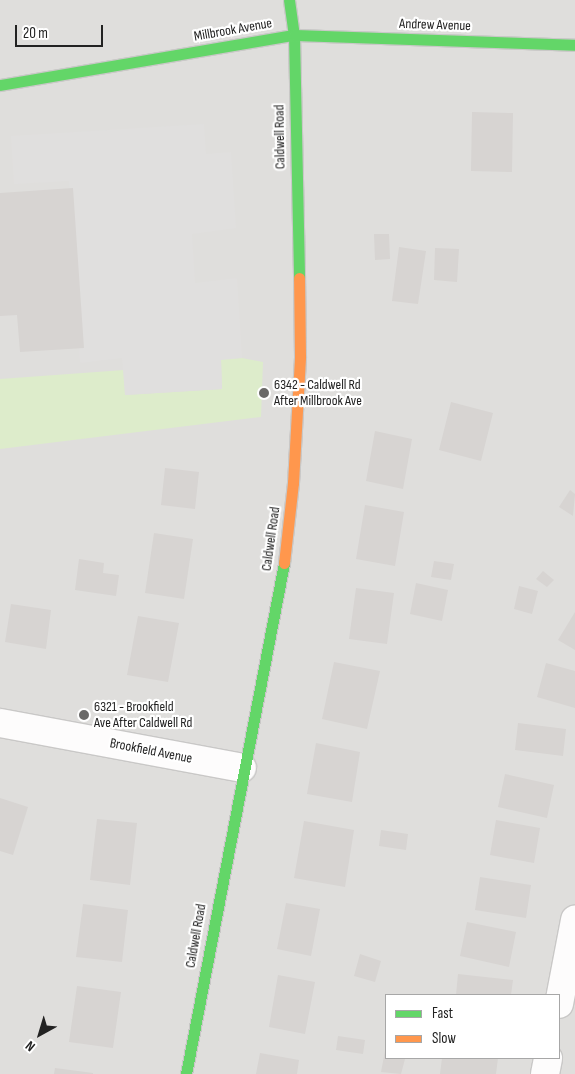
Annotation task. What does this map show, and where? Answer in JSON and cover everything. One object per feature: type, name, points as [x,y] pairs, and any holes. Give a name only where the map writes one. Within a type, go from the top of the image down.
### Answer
[{"type":"street","name":"Caldwell Road","points":[[186,1074],[242,768],[287,545],[293,483],[300,356],[294,35],[289,0]]},
{"type":"street","name":"Andrew Avenue","points":[[294,35],[575,44]]},
{"type":"street","name":"Millbrook Avenue","points":[[0,85],[294,35]]},
{"type":"street","name":"Brookfield Avenue","points":[[0,723],[242,768]]},
{"type":"street","points":[[560,999],[575,920]]},
{"type":"street","points":[[545,1074],[548,1059]]},
{"type":"shaded area","points":[[0,0],[575,0],[575,1074],[0,1074]]},
{"type":"shaded area","points":[[204,124],[206,154],[231,152],[236,228],[192,234],[195,283],[237,278],[242,358],[221,360],[222,389],[125,395],[122,358],[80,363],[69,181],[14,184],[11,136]]},
{"type":"green space","points":[[242,358],[263,362],[261,417],[0,449],[0,379],[124,370],[125,395],[222,389],[221,359]]},
{"type":"building","points":[[472,112],[513,113],[512,172],[471,171]]},
{"type":"building","points":[[73,188],[84,348],[20,352],[17,315],[0,316],[0,193]]},
{"type":"building","points":[[374,234],[389,234],[390,259],[375,260]]},
{"type":"building","points":[[399,247],[426,251],[418,304],[392,301]]},
{"type":"building","points":[[435,248],[459,249],[457,282],[434,280]]},
{"type":"building","points":[[451,402],[493,413],[481,461],[439,450]]},
{"type":"building","points":[[375,431],[412,439],[403,489],[366,481]]},
{"type":"building","points":[[165,468],[199,472],[195,509],[161,505]]},
{"type":"building","points":[[570,490],[575,494],[573,516],[559,507]]},
{"type":"building","points":[[365,505],[404,512],[395,566],[356,559]]},
{"type":"building","points":[[154,533],[193,539],[184,599],[145,593]]},
{"type":"building","points":[[79,559],[104,563],[103,573],[119,575],[116,596],[75,590]]},
{"type":"building","points":[[434,561],[454,564],[451,580],[431,577]]},
{"type":"building","points":[[543,571],[554,580],[547,587],[536,579]]},
{"type":"building","points":[[416,583],[448,590],[442,621],[410,614]]},
{"type":"building","points":[[519,586],[538,591],[532,614],[514,609]]},
{"type":"building","points":[[356,588],[394,593],[387,644],[349,639]]},
{"type":"building","points":[[11,604],[51,610],[46,649],[5,642]]},
{"type":"building","points":[[575,612],[575,650],[558,640]]},
{"type":"building","points":[[138,616],[179,623],[168,682],[127,675]]},
{"type":"building","points":[[334,662],[380,671],[367,729],[322,719]]},
{"type":"building","points":[[546,663],[575,671],[575,708],[537,697]]},
{"type":"building","points":[[518,723],[566,729],[563,756],[515,750]]},
{"type":"building","points":[[316,743],[360,752],[352,802],[307,794]]},
{"type":"building","points":[[505,774],[554,785],[547,818],[498,807]]},
{"type":"building","points":[[0,798],[28,807],[13,855],[0,851]]},
{"type":"building","points":[[97,819],[137,823],[130,885],[90,880]]},
{"type":"building","points":[[496,820],[540,828],[534,863],[490,855]]},
{"type":"building","points":[[304,821],[354,830],[345,887],[294,878]]},
{"type":"building","points":[[381,830],[408,834],[406,850],[379,846]]},
{"type":"building","points":[[480,877],[531,885],[526,918],[475,910]]},
{"type":"building","points":[[286,903],[320,909],[311,956],[277,949]]},
{"type":"building","points":[[83,904],[128,910],[122,962],[76,957]]},
{"type":"building","points":[[467,922],[516,932],[509,967],[460,956]]},
{"type":"building","points":[[360,954],[381,961],[375,982],[354,976]]},
{"type":"building","points":[[458,974],[513,980],[511,994],[456,994]]},
{"type":"building","points":[[278,975],[315,982],[305,1034],[269,1027]]},
{"type":"building","points":[[77,986],[121,992],[113,1048],[69,1042]]},
{"type":"building","points":[[338,1036],[365,1040],[363,1054],[336,1050]]},
{"type":"building","points":[[385,1051],[385,1059],[405,1059],[401,1074],[381,1072]]},
{"type":"building","points":[[260,1053],[299,1060],[297,1074],[256,1074]]},
{"type":"building","points":[[442,1059],[498,1059],[496,1074],[440,1074]]},
{"type":"building","points":[[55,1068],[93,1073],[93,1074],[54,1074]]},
{"type":"traffic: fast","points":[[289,0],[294,35],[299,278]]},
{"type":"traffic: fast","points":[[0,85],[294,35],[575,45]]},
{"type":"traffic: fast","points":[[186,1074],[284,563]]},
{"type":"traffic: slow","points":[[284,563],[293,483],[300,356],[299,278]]},
{"type":"place","name":"6342 - Caldwell Rd After Millbrook Ave","points":[[264,393]]},
{"type":"place","name":"6321 - Brookfield Ave After Caldwell Rd","points":[[84,715]]}]
